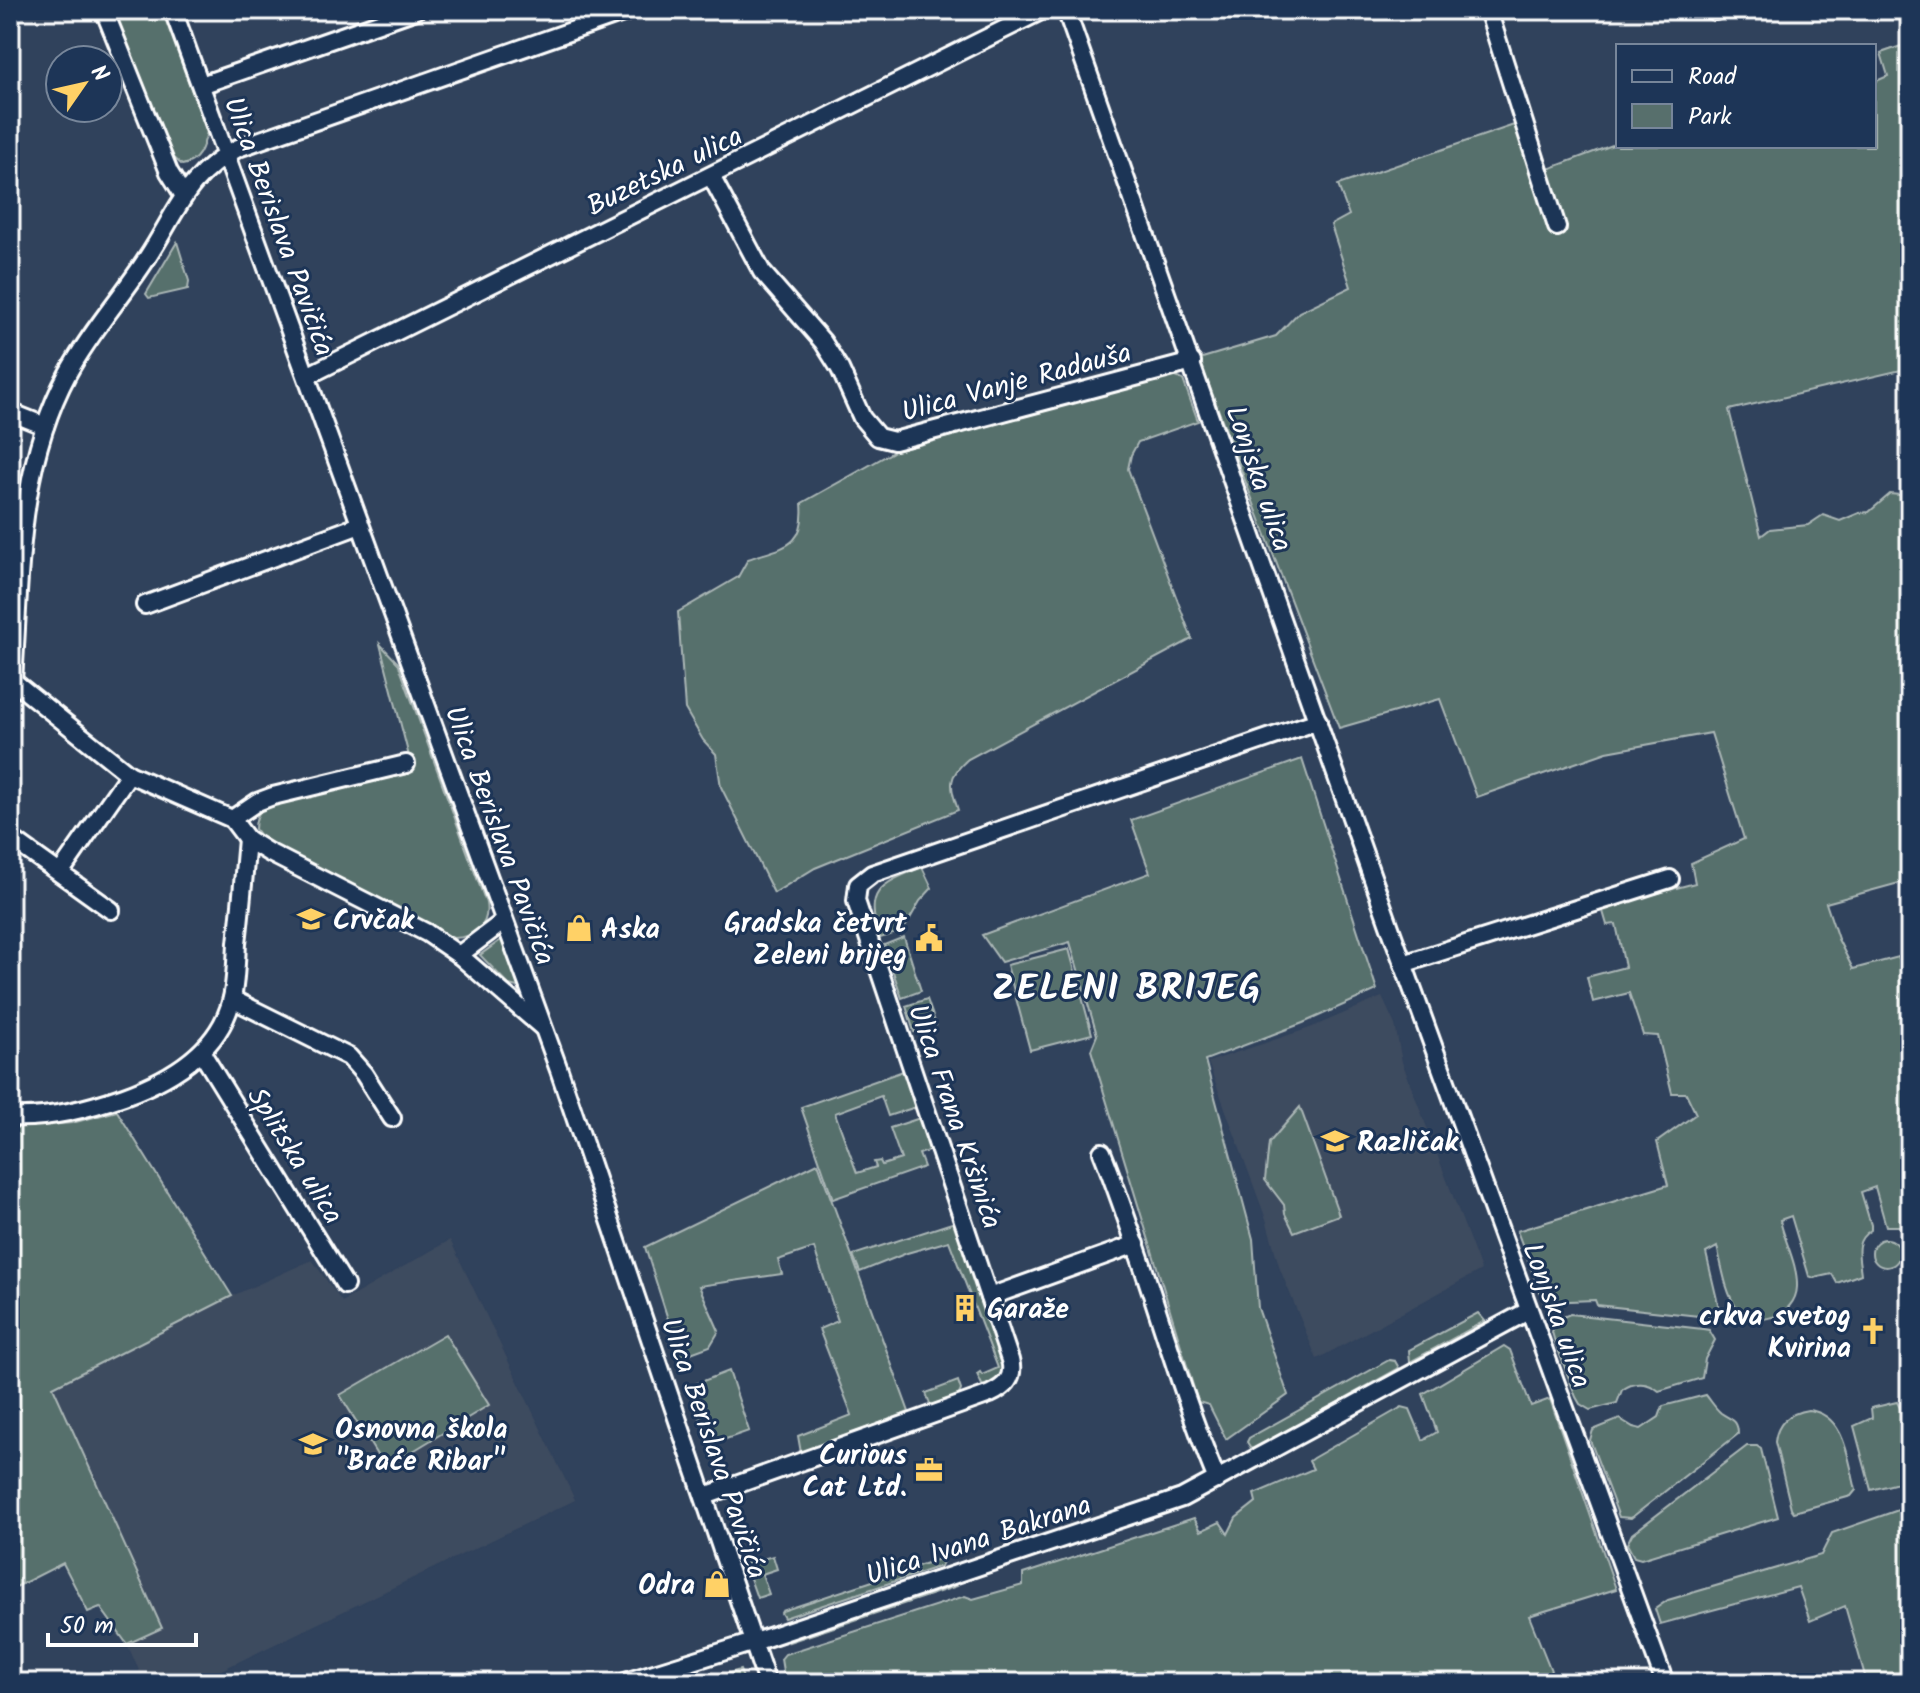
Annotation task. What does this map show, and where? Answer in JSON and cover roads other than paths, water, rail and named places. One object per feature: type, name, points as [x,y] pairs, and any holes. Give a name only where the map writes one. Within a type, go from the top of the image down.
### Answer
[{"type":"street","points":[[104,10],[169,172],[184,196]]},
{"type":"street","name":"Ulica Berislava Pavičića","points":[[173,10],[543,1028],[767,1683]]},
{"type":"street","points":[[201,85],[416,10]]},
{"type":"street","points":[[543,1028],[459,955],[427,933],[247,839],[232,819],[129,774],[12,682],[26,504],[34,459],[62,384],[83,347],[127,289],[184,196],[203,171],[238,148],[631,10]]},
{"type":"street","name":"Buzetska ulica","points":[[307,376],[1043,10]]},
{"type":"street","name":"Lonjska ulica","points":[[1066,10],[1403,964],[1665,1683]]},
{"type":"street","points":[[1488,10],[1557,227]]},
{"type":"street","name":"Ulica Vanje Radauša","points":[[711,176],[762,272],[823,342],[840,369],[862,418],[878,437],[894,441],[1192,362]]},
{"type":"street","points":[[10,412],[45,426]]},
{"type":"street","points":[[145,605],[360,525]]},
{"type":"street","name":"Ulica Frana Kršinića","points":[[705,1496],[961,1405],[1004,1387],[1012,1368],[856,901],[858,885],[872,874],[1318,721]]},
{"type":"street","points":[[232,819],[257,802],[273,796],[406,764]]},
{"type":"street","points":[[60,873],[129,774]]},
{"type":"street","points":[[12,839],[111,910]]},
{"type":"street","points":[[10,1117],[42,1117],[116,1099],[162,1081],[202,1053],[221,1026],[232,999],[247,839]]},
{"type":"street","points":[[1403,964],[1670,879]]},
{"type":"street","points":[[459,955],[504,921]]},
{"type":"street","points":[[232,999],[349,1057],[364,1074],[392,1118]]},
{"type":"street","name":"Splitska ulica","points":[[202,1053],[345,1285]]},
{"type":"street","points":[[1102,1152],[1136,1244],[1199,1436],[1217,1480]]},
{"type":"street","points":[[989,1297],[1136,1244]]},
{"type":"street","name":"Ulica Ivana Bakrana","points":[[622,1683],[754,1642],[1182,1498],[1528,1311]]},
{"type":"place","name":"Crvčak","points":[[311,919]]},
{"type":"place","name":"Aska","points":[[579,928]]},
{"type":"place","name":"Gradska četvrt Zeleni brijeg","points":[[929,938]]},
{"type":"place","name":"Različak","points":[[1335,1141]]},
{"type":"place","name":"Garaže","points":[[965,1308]]},
{"type":"place","name":"crkva svetog Kvirina","points":[[1873,1331]]},
{"type":"place","name":"Osnovna škola ''Braće Ribar''","points":[[313,1444]]},
{"type":"place","name":"Curious Cat Ltd.","points":[[929,1470]]},
{"type":"place","name":"Odra","points":[[717,1584]]},
{"type":"district","name":"ZELENI BRIJEG","points":[[1127,986]]}]
